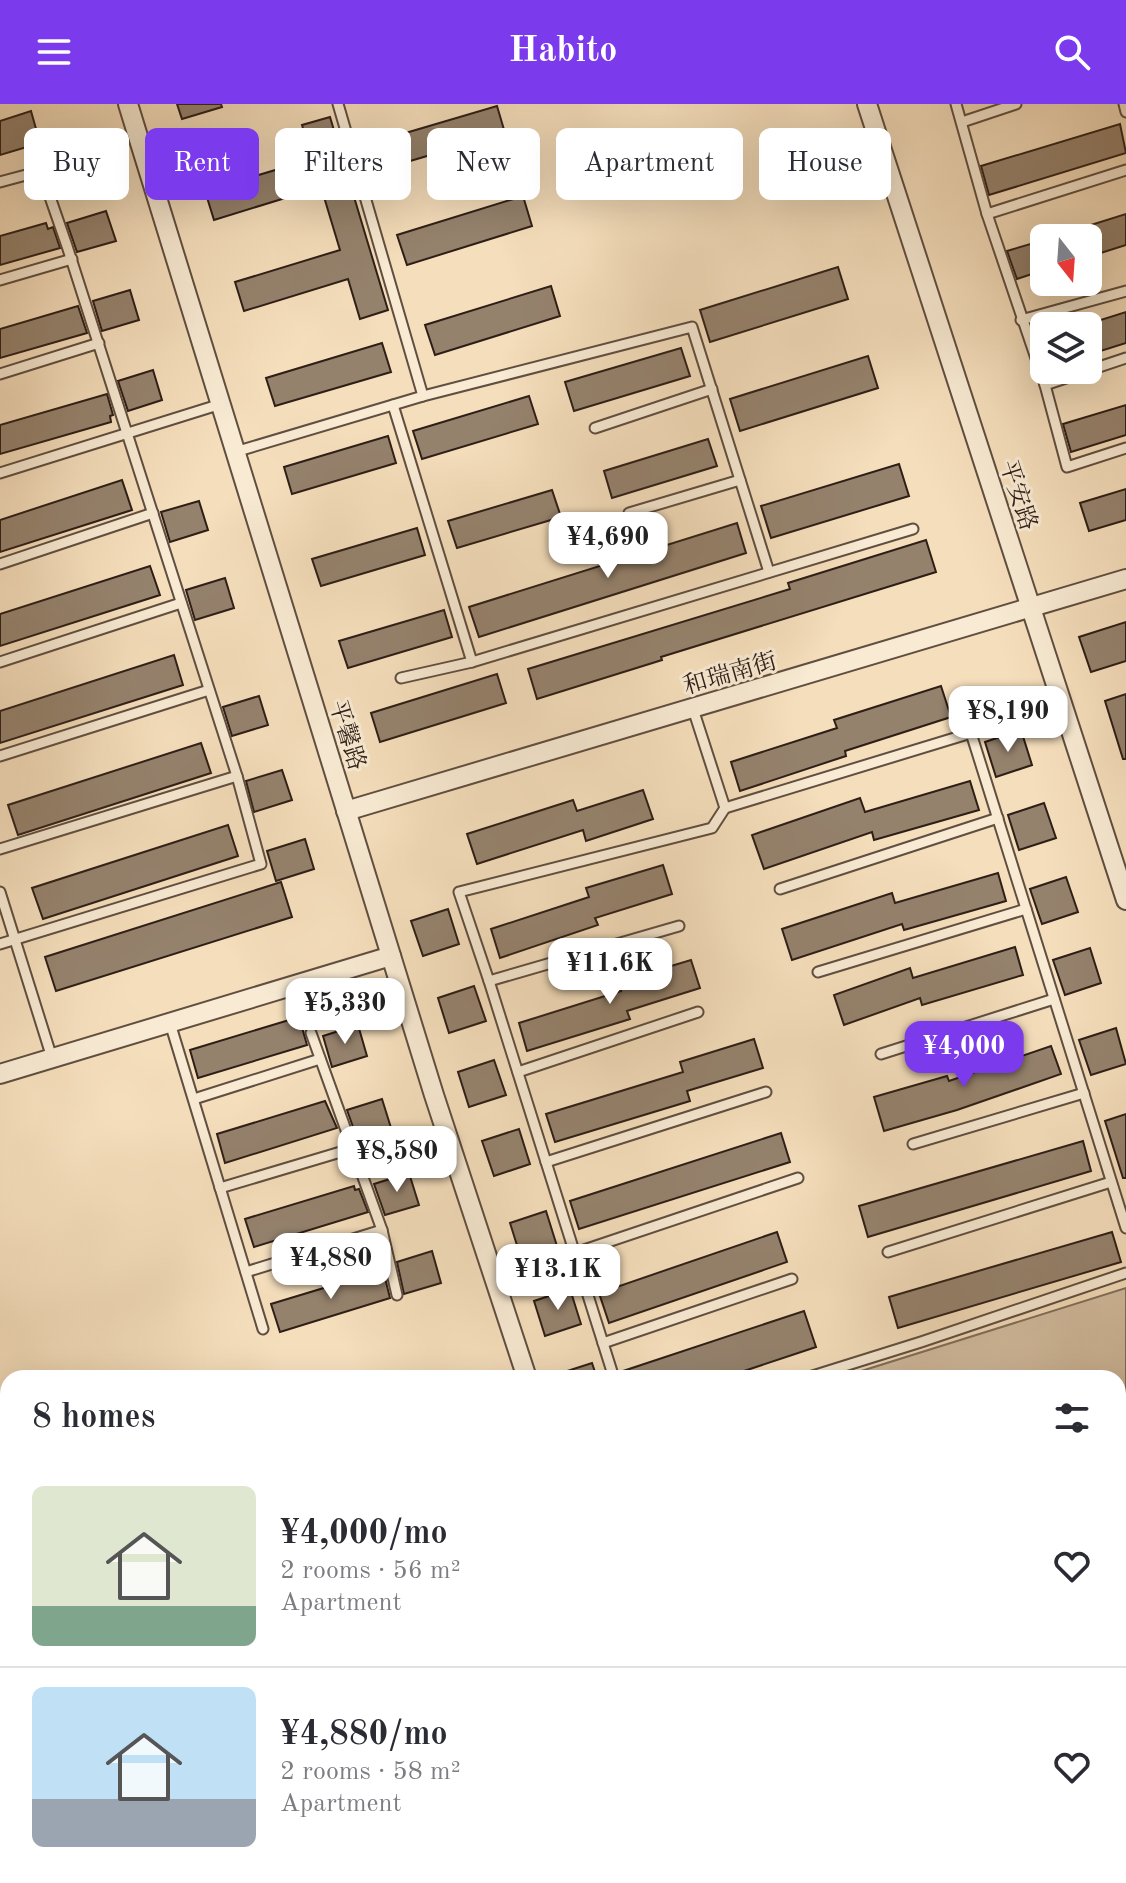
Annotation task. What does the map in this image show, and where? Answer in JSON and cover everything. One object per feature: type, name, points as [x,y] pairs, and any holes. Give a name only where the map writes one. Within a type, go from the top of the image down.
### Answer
[{"type":"street","name":"平馨路","points":[[128,104],[391,956],[524,1370]]},
{"type":"street","name":"平安路","points":[[867,104],[1126,900]]},
{"type":"street","name":"和瑞南街","points":[[346,811],[1126,579]]},
{"type":"street","points":[[0,1074],[391,956]]},
{"type":"lane","points":[[338,104],[423,396]]},
{"type":"lane","points":[[956,104],[987,214],[1045,385],[1067,467],[1126,448]]},
{"type":"lane","points":[[962,122],[1016,104]]},
{"type":"lane","points":[[1124,104],[1126,112]]},
{"type":"lane","points":[[987,214],[1126,170]]},
{"type":"lane","points":[[0,182],[41,171],[237,776],[261,864],[0,944]]},
{"type":"lane","points":[[0,280],[72,259]]},
{"type":"lane","points":[[1021,320],[1126,291]]},
{"type":"lane","points":[[235,452],[423,396],[692,327],[769,572]]},
{"type":"lane","points":[[0,374],[99,343]]},
{"type":"lane","points":[[1045,385],[1126,358]]},
{"type":"lane","points":[[595,428],[712,389]]},
{"type":"lane","points":[[0,473],[221,404]]},
{"type":"lane","points":[[393,405],[472,662]]},
{"type":"lane","points":[[629,513],[740,480]]},
{"type":"lane","points":[[0,564],[153,513]]},
{"type":"lane","points":[[401,678],[472,662],[913,529]]},
{"type":"lane","points":[[0,662],[181,603]]},
{"type":"lane","points":[[0,756],[209,690]]},
{"type":"lane","points":[[693,709],[725,808]]},
{"type":"lane","points":[[611,1370],[459,892],[712,828],[725,808],[971,733],[1126,1228]]},
{"type":"lane","points":[[0,849],[237,776]]},
{"type":"lane","points":[[780,889],[998,818]]},
{"type":"lane","points":[[0,892],[52,1058]]},
{"type":"lane","points":[[818,972],[1026,909]]},
{"type":"lane","points":[[489,981],[679,926]]},
{"type":"lane","points":[[881,1054],[1054,999]]},
{"type":"lane","points":[[518,1072],[698,1012]]},
{"type":"lane","points":[[170,1022],[263,1329]]},
{"type":"lane","points":[[311,1033],[382,1230],[397,1295]]},
{"type":"lane","points":[[194,1099],[320,1059]]},
{"type":"lane","points":[[546,1162],[766,1092]]},
{"type":"lane","points":[[913,1144],[1084,1093]]},
{"type":"lane","points":[[220,1188],[354,1148]]},
{"type":"lane","points":[[575,1253],[798,1178]]},
{"type":"lane","points":[[888,1252],[1111,1182]]},
{"type":"lane","points":[[246,1272],[382,1230]]},
{"type":"lane","points":[[832,1370],[1126,1273]]},
{"type":"lane","points":[[603,1343],[792,1279]]},
{"type":"shaded area","points":[[1126,1288],[1126,1370],[865,1370]]},
{"type":"building","points":[[177,104],[221,104],[222,107],[182,119]]},
{"type":"building","points":[[497,106],[504,128],[427,128],[427,156],[411,161],[411,131]]},
{"type":"building","points":[[31,111],[36,128],[24,128],[24,148],[0,155],[0,121]]},
{"type":"building","points":[[330,117],[333,128],[303,128],[302,125]]},
{"type":"building","points":[[1120,124],[1126,153],[989,195],[981,166]]},
{"type":"building","points":[[275,170],[275,200],[279,200],[214,220],[208,200],[259,200],[259,175]]},
{"type":"building","points":[[325,200],[355,200],[388,310],[360,319],[348,279],[244,311],[235,282],[340,250]]},
{"type":"building","points":[[510,200],[524,200],[532,226],[407,265],[397,235]]},
{"type":"building","points":[[106,211],[116,241],[77,252],[67,223]]},
{"type":"building","points":[[1126,214],[1126,245],[1102,253],[1102,224],[1094,224]]},
{"type":"building","points":[[46,223],[48,229],[53,227],[60,248],[0,265],[0,236]]},
{"type":"building","points":[[1030,244],[1030,275],[1017,279],[1007,251]]},
{"type":"building","points":[[838,267],[848,299],[710,342],[700,310]]},
{"type":"building","points":[[551,286],[560,316],[435,355],[425,325]]},
{"type":"building","points":[[130,290],[139,320],[102,331],[93,301]]},
{"type":"building","points":[[78,306],[87,333],[0,358],[0,329]]},
{"type":"building","points":[[1126,312],[1126,343],[1102,351],[1102,320]]},
{"type":"building","points":[[382,343],[391,372],[275,406],[266,378]]},
{"type":"building","points":[[681,348],[690,376],[574,411],[565,382]]},
{"type":"building","points":[[868,356],[878,388],[740,431],[730,399]]},
{"type":"building","points":[[153,370],[162,400],[128,411],[118,381]]},
{"type":"building","points":[[107,394],[113,415],[110,416],[111,422],[0,454],[0,425]]},
{"type":"building","points":[[529,396],[538,424],[422,459],[413,431]]},
{"type":"building","points":[[1126,405],[1126,435],[1071,452],[1063,424]]},
{"type":"building","points":[[388,436],[396,463],[292,494],[284,467]]},
{"type":"building","points":[[708,439],[717,466],[612,498],[604,471]]},
{"type":"building","points":[[899,464],[909,496],[771,538],[761,506]]},
{"type":"building","points":[[122,480],[132,510],[0,552],[0,520]]},
{"type":"building","points":[[1126,489],[1126,520],[1089,531],[1080,503]]},
{"type":"building","points":[[552,490],[561,517],[457,548],[448,521]]},
{"type":"building","points":[[199,501],[208,530],[170,542],[161,512]]},
{"type":"building","points":[[737,523],[746,553],[479,637],[469,607]]},
{"type":"building","points":[[417,528],[425,555],[321,586],[312,559]]},
{"type":"building","points":[[926,540],[936,572],[661,657],[662,660],[537,699],[528,669],[790,589],[788,583]]},
{"type":"building","points":[[150,566],[160,595],[0,646],[0,614]]},
{"type":"building","points":[[225,578],[234,608],[195,620],[186,590]]},
{"type":"building","points":[[444,610],[452,637],[348,668],[339,641]]},
{"type":"building","points":[[1126,622],[1126,661],[1091,672],[1079,637]]},
{"type":"building","points":[[174,655],[183,685],[0,743],[0,711]]},
{"type":"building","points":[[497,674],[506,703],[380,742],[371,713]]},
{"type":"building","points":[[941,686],[951,717],[845,751],[846,756],[740,791],[731,762],[837,728],[834,720]]},
{"type":"building","points":[[1126,694],[1126,759],[1123,759],[1105,701]]},
{"type":"building","points":[[259,696],[268,725],[232,736],[223,707]]},
{"type":"building","points":[[1021,730],[1032,765],[996,777],[985,742]]},
{"type":"building","points":[[201,743],[211,773],[18,835],[8,805]]},
{"type":"building","points":[[282,770],[292,800],[254,812],[246,781]]},
{"type":"building","points":[[970,781],[979,810],[874,840],[872,832],[764,869],[752,835],[860,798],[865,812]]},
{"type":"building","points":[[643,790],[653,819],[586,841],[583,830],[477,864],[467,834],[573,800],[577,811]]},
{"type":"building","points":[[1044,803],[1056,838],[1019,850],[1008,815]]},
{"type":"building","points":[[228,825],[238,856],[43,919],[32,888]]},
{"type":"building","points":[[305,839],[314,869],[276,881],[267,851]]},
{"type":"building","points":[[663,865],[672,894],[595,918],[598,925],[500,958],[491,929],[589,897],[586,888]]},
{"type":"building","points":[[998,873],[1006,901],[904,930],[902,924],[792,960],[782,929],[892,893],[895,903]]},
{"type":"building","points":[[1066,877],[1078,912],[1042,924],[1030,889]]},
{"type":"building","points":[[281,882],[292,917],[56,991],[45,957]]},
{"type":"building","points":[[448,909],[459,944],[423,956],[411,921]]},
{"type":"building","points":[[1015,947],[1023,975],[922,1005],[920,998],[844,1025],[834,995],[910,968],[913,978]]},
{"type":"building","points":[[1090,948],[1101,983],[1065,995],[1053,960]]},
{"type":"building","points":[[691,960],[700,988],[627,1011],[630,1019],[527,1051],[519,1023],[621,991],[618,982]]},
{"type":"building","points":[[474,986],[486,1021],[449,1033],[438,998]]},
{"type":"building","points":[[299,1017],[307,1045],[198,1078],[190,1050]]},
{"type":"building","points":[[358,1025],[367,1056],[332,1067],[323,1036]]},
{"type":"building","points":[[1116,1028],[1126,1064],[1091,1075],[1079,1040]]},
{"type":"building","points":[[754,1039],[763,1068],[687,1091],[690,1101],[555,1142],[546,1114],[683,1072],[680,1062]]},
{"type":"building","points":[[1051,1046],[1061,1074],[884,1131],[874,1097],[947,1076],[949,1081]]},
{"type":"building","points":[[494,1060],[506,1095],[469,1107],[458,1072]]},
{"type":"building","points":[[382,1099],[392,1131],[358,1141],[347,1110]]},
{"type":"building","points":[[325,1101],[337,1128],[225,1163],[217,1134]]},
{"type":"building","points":[[1126,1114],[1126,1178],[1123,1178],[1105,1121]]},
{"type":"building","points":[[519,1129],[530,1164],[494,1176],[482,1141]]},
{"type":"building","points":[[781,1133],[790,1162],[579,1229],[570,1201]]},
{"type":"building","points":[[1083,1141],[1091,1171],[868,1237],[859,1206]]},
{"type":"building","points":[[409,1173],[419,1205],[385,1215],[374,1184]]},
{"type":"building","points":[[354,1186],[355,1190],[359,1189],[368,1212],[254,1247],[245,1219]]},
{"type":"building","points":[[546,1211],[557,1246],[521,1258],[510,1223]]},
{"type":"building","points":[[777,1232],[787,1262],[609,1323],[599,1293]]},
{"type":"building","points":[[1112,1232],[1121,1262],[898,1328],[889,1297]]},
{"type":"building","points":[[432,1251],[441,1283],[404,1294],[397,1262]]},
{"type":"building","points":[[383,1270],[390,1298],[280,1332],[271,1304]]},
{"type":"building","points":[[570,1289],[581,1324],[545,1336],[534,1301]]},
{"type":"building","points":[[804,1311],[816,1347],[747,1370],[626,1370]]},
{"type":"building","points":[[592,1363],[594,1370],[570,1370]]}]
